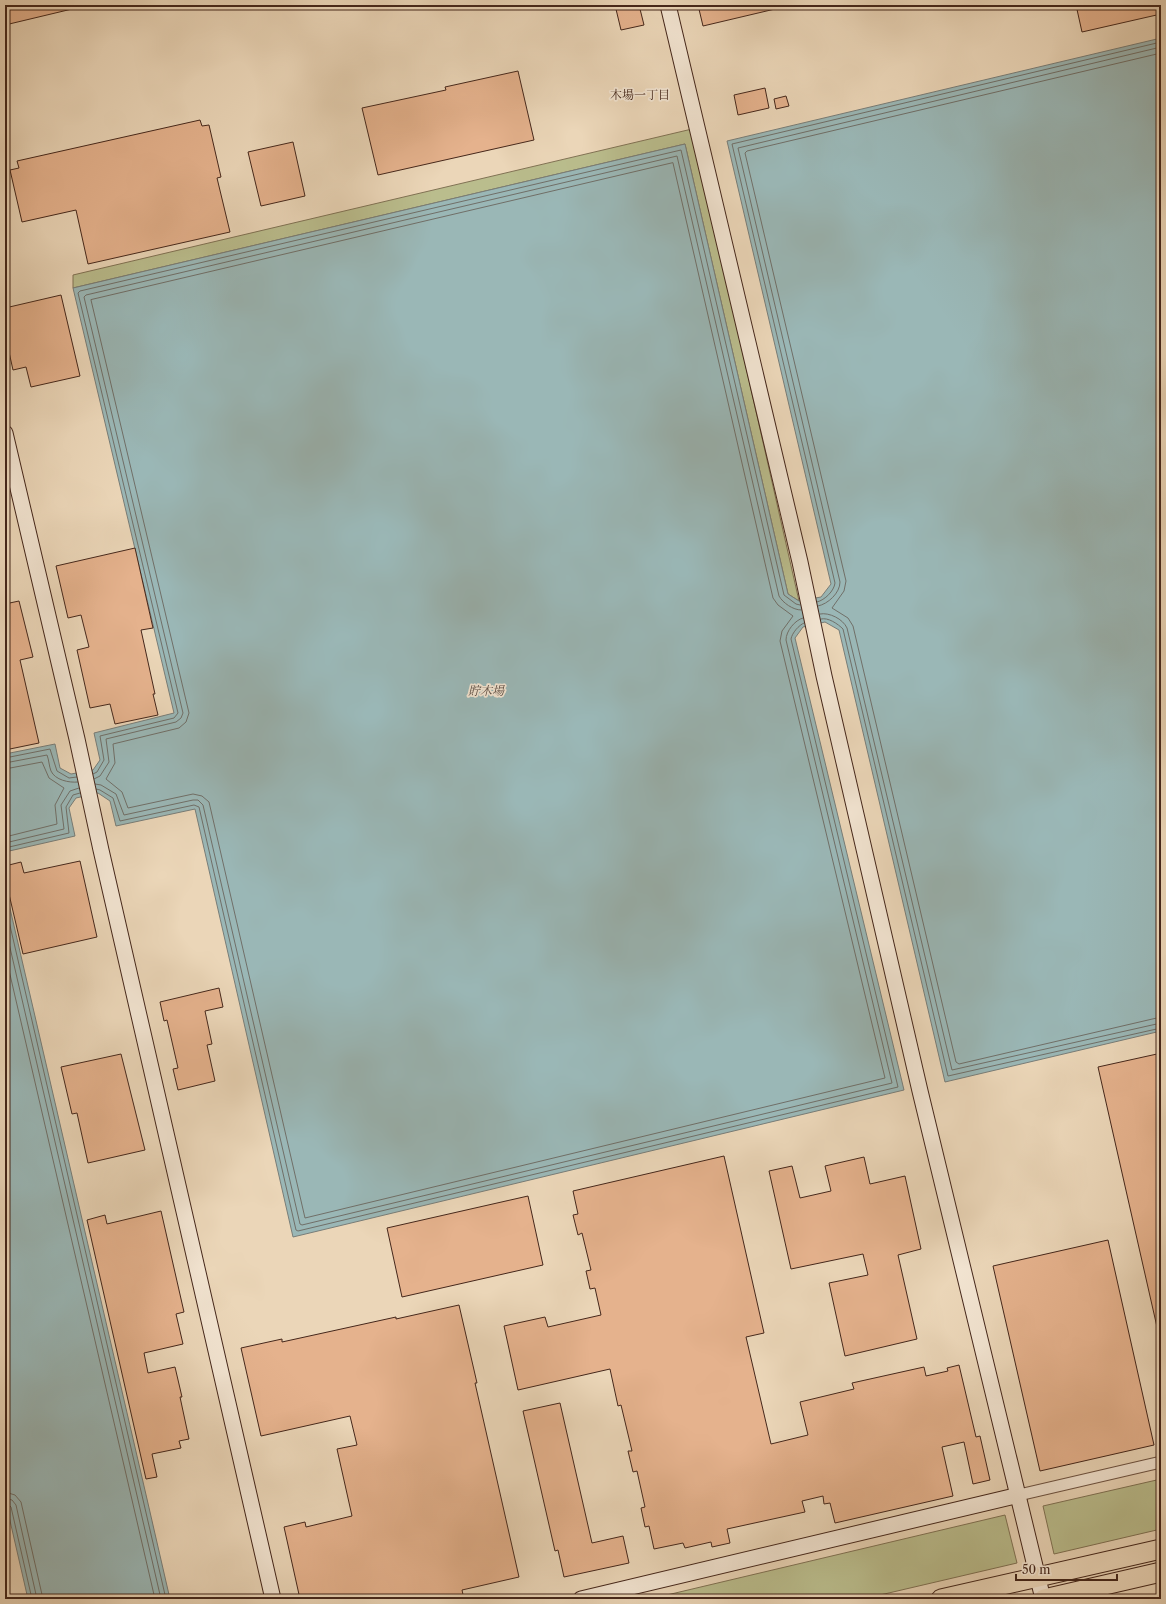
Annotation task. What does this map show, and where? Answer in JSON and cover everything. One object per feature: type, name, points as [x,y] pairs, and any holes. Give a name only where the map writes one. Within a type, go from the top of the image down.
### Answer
[{"type":"highway","points":[[941,1599],[1161,1549]]},
{"type":"highway","points":[[1043,1599],[1161,1572]]},
{"type":"street","points":[[668,5],[800,562],[824,676],[920,1091],[1043,1599]]},
{"type":"street","points":[[5,433],[77,739],[101,850],[273,1599]]},
{"type":"street","points":[[581,1599],[1161,1462]]},
{"type":"green space","points":[[692,129],[799,601],[788,594],[685,144],[73,288],[73,275]]},
{"type":"green space","points":[[1161,1479],[1161,1529],[1054,1554],[1043,1506]]},
{"type":"green space","points":[[1005,1515],[1017,1563],[863,1599],[650,1599]]},
{"type":"water","name":"貯木場","points":[[1161,38],[1161,1031],[945,1082],[839,630],[825,622],[803,627],[795,638],[904,1090],[293,1237],[195,809],[116,826],[110,801],[98,793],[76,798],[69,808],[75,836],[5,852],[5,754],[55,744],[60,768],[71,774],[93,770],[100,760],[94,733],[174,713],[73,288],[685,144],[788,594],[799,601],[821,597],[831,584],[727,141]]},
{"type":"water","points":[[5,887],[170,1599],[28,1599],[5,1499]]},
{"type":"building","points":[[5,5],[71,5],[72,9],[5,25]]},
{"type":"building","points":[[615,5],[639,5],[644,25],[621,30]]},
{"type":"building","points":[[698,5],[774,5],[775,9],[703,26]]},
{"type":"building","points":[[1076,5],[1161,5],[1161,14],[1082,32]]},
{"type":"building","points":[[518,71],[534,140],[378,175],[362,108],[446,90],[445,87]]},
{"type":"building","points":[[765,88],[769,108],[738,115],[734,95]]},
{"type":"building","points":[[786,96],[789,106],[776,109],[774,99]]},
{"type":"building","points":[[200,120],[202,126],[209,125],[221,177],[217,178],[230,232],[88,264],[76,210],[22,222],[10,170],[19,168],[17,161]]},
{"type":"building","points":[[293,142],[305,196],[261,206],[248,152]]},
{"type":"building","points":[[61,295],[80,376],[31,387],[26,367],[13,370],[5,334],[5,308]]},
{"type":"building","points":[[135,548],[153,628],[141,630],[158,715],[115,724],[110,704],[90,708],[77,650],[89,647],[81,615],[68,618],[56,566]]},
{"type":"building","points":[[19,601],[33,657],[20,660],[39,743],[5,750],[5,604]]},
{"type":"building","points":[[80,861],[97,937],[23,954],[5,877],[5,866],[21,862],[24,873]]},
{"type":"building","points":[[219,988],[223,1007],[205,1011],[212,1044],[207,1045],[215,1081],[178,1090],[173,1069],[178,1068],[167,1020],[164,1021],[160,1002]]},
{"type":"building","points":[[121,1054],[145,1150],[88,1163],[77,1113],[72,1114],[61,1067]]},
{"type":"building","points":[[1157,1054],[1161,1069],[1161,1327],[1157,1327],[1098,1067]]},
{"type":"building","points":[[724,1156],[764,1333],[746,1337],[771,1444],[808,1435],[800,1402],[854,1389],[852,1383],[924,1367],[926,1376],[948,1371],[947,1368],[959,1365],[976,1437],[980,1436],[990,1480],[973,1484],[964,1442],[942,1447],[953,1496],[835,1523],[830,1503],[824,1504],[823,1496],[802,1501],[805,1512],[727,1529],[730,1543],[712,1547],[711,1542],[685,1548],[683,1543],[654,1549],[649,1526],[645,1527],[641,1508],[645,1507],[637,1471],[633,1472],[628,1451],[632,1451],[621,1405],[618,1406],[610,1369],[518,1390],[504,1326],[545,1317],[548,1327],[601,1315],[595,1288],[590,1289],[586,1271],[591,1270],[582,1233],[578,1235],[573,1215],[578,1214],[573,1191]]},
{"type":"building","points":[[864,1157],[870,1184],[905,1176],[921,1249],[898,1255],[917,1339],[845,1356],[829,1283],[868,1275],[863,1254],[791,1269],[769,1171],[792,1166],[800,1198],[831,1191],[825,1166]]},
{"type":"building","points":[[528,1196],[543,1265],[402,1297],[387,1228]]},
{"type":"building","points":[[161,1211],[184,1312],[176,1314],[183,1344],[144,1353],[148,1373],[175,1367],[189,1439],[179,1441],[181,1448],[152,1454],[157,1477],[146,1479],[87,1220],[105,1215],[107,1224]]},
{"type":"building","points":[[1108,1240],[1154,1445],[1040,1471],[993,1266]]},
{"type":"building","points":[[459,1305],[519,1577],[462,1590],[464,1599],[300,1599],[284,1527],[305,1522],[306,1527],[352,1516],[337,1449],[357,1445],[350,1416],[261,1436],[241,1348],[282,1339],[282,1342]]},
{"type":"building","points":[[560,1403],[592,1543],[623,1536],[629,1563],[564,1577],[558,1550],[555,1551],[523,1411]]},
{"type":"district","name":"木場一丁目","points":[[640,95]]}]
